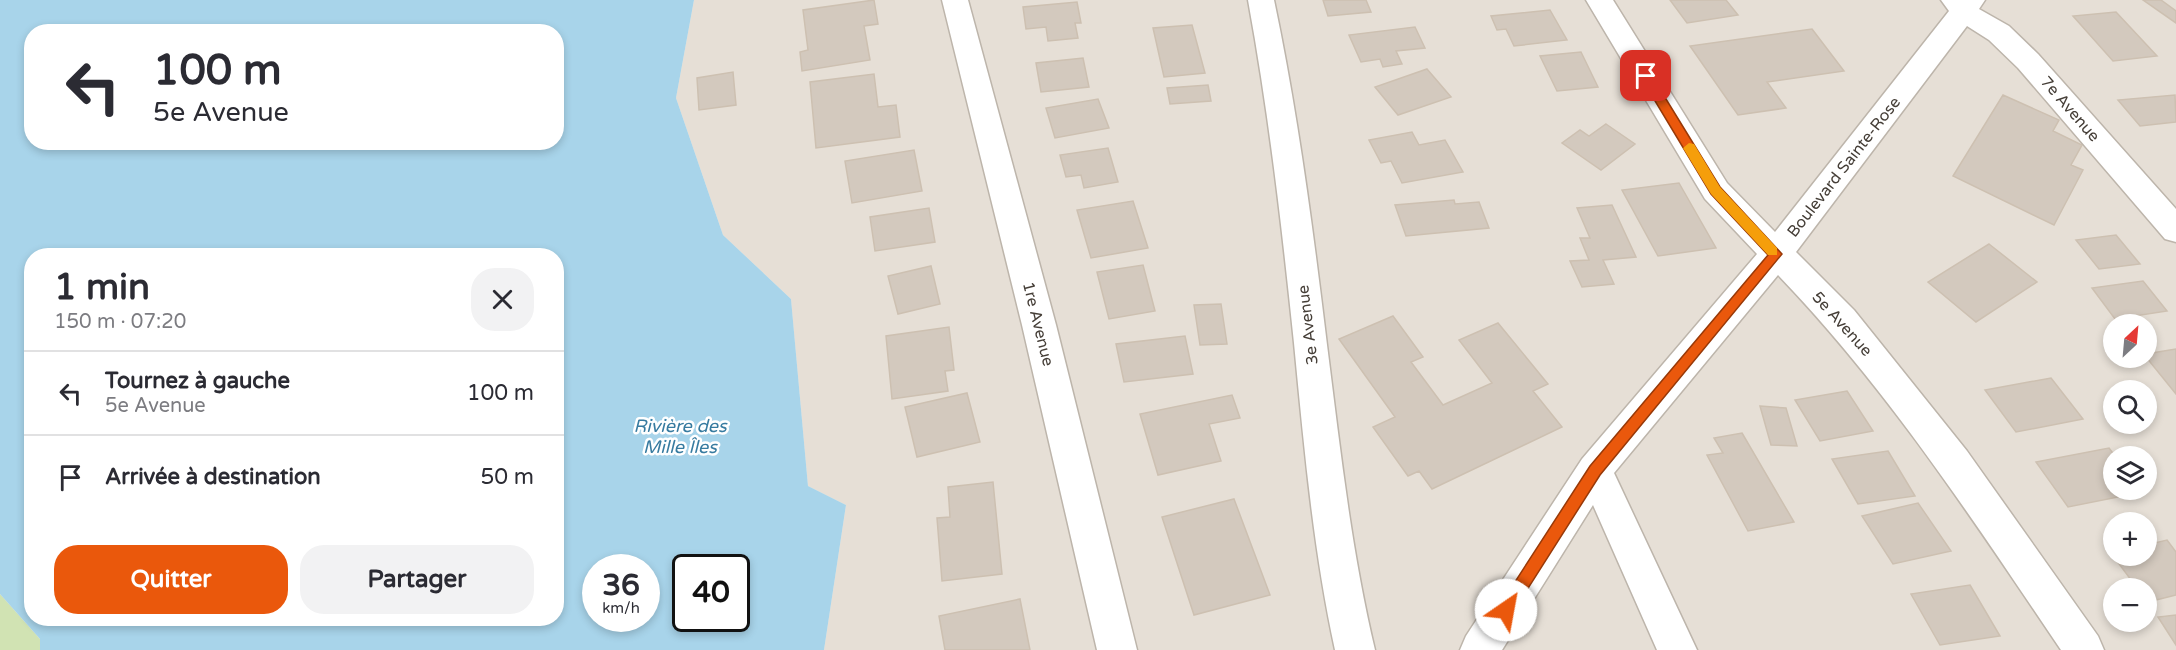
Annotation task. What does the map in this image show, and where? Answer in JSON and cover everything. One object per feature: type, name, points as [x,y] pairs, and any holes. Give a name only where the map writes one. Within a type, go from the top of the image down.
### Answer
[{"type":"street","name":"1re Avenue","points":[[955,0],[1039,325],[1117,650]]},
{"type":"street","name":"3e Avenue","points":[[1261,0],[1279,86],[1330,507],[1345,609],[1355,650]]},
{"type":"street","name":"5e Avenue","points":[[1599,0],[1716,191],[1842,320],[1954,462],[2084,650]]},
{"type":"street","name":"Boulevard Sainte-Rose","points":[[1480,650],[1595,470],[1776,254],[1963,4]]},
{"type":"street","name":"7e Avenue","points":[[1963,4],[1999,33],[2028,61],[2176,230]]},
{"type":"street","points":[[1595,470],[1677,650]]},
{"type":"shaded area","points":[[694,0],[2176,0],[2176,650],[824,650],[846,505],[808,486],[791,299],[723,235],[676,98]]},
{"type":"green space","points":[[0,594],[24,621],[24,626],[28,626],[40,639],[40,650],[0,650]]},
{"type":"water","name":"Rivière des Mille Îles","points":[[0,0],[694,0],[676,98],[723,235],[791,299],[808,486],[846,505],[824,650],[40,650],[40,639],[28,626],[564,626],[564,248],[24,248],[24,621],[0,594]]},
{"type":"building","points":[[874,0],[878,24],[864,26],[870,60],[802,71],[800,52],[808,50],[803,10]]},
{"type":"building","points":[[1323,0],[1366,0],[1371,12],[1328,16]]},
{"type":"building","points":[[1670,0],[1726,0],[1738,15],[1687,23]]},
{"type":"building","points":[[2143,0],[2161,0],[2176,11],[2176,23]]},
{"type":"building","points":[[1077,2],[1081,23],[1075,23],[1078,38],[1048,41],[1046,27],[1026,29],[1023,7]]},
{"type":"building","points":[[1550,10],[1567,40],[1514,46],[1506,29],[1497,30],[1491,16]]},
{"type":"building","points":[[2116,12],[2157,56],[2113,61],[2073,16]]},
{"type":"building","points":[[1192,25],[1205,73],[1164,77],[1153,28]]},
{"type":"building","points":[[1415,27],[1425,48],[1396,51],[1402,64],[1383,67],[1380,59],[1361,62],[1349,35]]},
{"type":"building","points":[[1812,29],[1844,71],[1767,82],[1786,108],[1738,115],[1690,46]]},
{"type":"building","points":[[1581,52],[1598,87],[1557,91],[1540,56]]},
{"type":"building","points":[[1083,58],[1089,87],[1041,92],[1036,63]]},
{"type":"building","points":[[1427,69],[1451,97],[1398,115],[1375,87]]},
{"type":"building","points":[[733,72],[736,105],[699,110],[697,78]]},
{"type":"building","points":[[874,74],[878,107],[896,105],[900,137],[816,148],[810,82]]},
{"type":"building","points":[[1208,85],[1211,101],[1170,104],[1167,88]]},
{"type":"building","points":[[2003,95],[2059,120],[2053,131],[2082,145],[2071,165],[2083,170],[2054,225],[1953,176]]},
{"type":"building","points":[[2175,95],[2176,122],[2140,126],[2118,100]]},
{"type":"building","points":[[1098,99],[1109,128],[1055,138],[1046,108]]},
{"type":"building","points":[[1606,124],[1635,144],[1601,170],[1562,143],[1580,130],[1589,136]]},
{"type":"building","points":[[1412,132],[1419,145],[1445,140],[1463,172],[1402,183],[1391,161],[1381,163],[1369,140]]},
{"type":"building","points":[[1108,148],[1118,182],[1084,188],[1081,175],[1066,177],[1060,155]]},
{"type":"building","points":[[914,150],[922,191],[852,203],[845,161]]},
{"type":"building","points":[[1679,183],[1716,248],[1658,256],[1622,190]]},
{"type":"building","points":[[1454,200],[1455,204],[1479,202],[1489,228],[1406,236],[1395,205]]},
{"type":"building","points":[[1133,201],[1148,248],[1091,258],[1077,210]]},
{"type":"building","points":[[1612,205],[1636,257],[1603,260],[1614,284],[1582,287],[1570,261],[1589,260],[1580,238],[1590,238],[1577,208]]},
{"type":"building","points":[[929,208],[935,242],[875,251],[870,217]]},
{"type":"building","points":[[2116,235],[2140,264],[2099,269],[2076,240]]},
{"type":"building","points":[[1989,244],[2037,282],[1976,322],[1928,282]]},
{"type":"building","points":[[1143,265],[1155,311],[1109,319],[1097,272]]},
{"type":"building","points":[[931,266],[940,304],[898,314],[888,276]]},
{"type":"building","points":[[2143,281],[2167,311],[2148,314],[2111,314],[2092,288]]},
{"type":"building","points":[[1221,304],[1227,344],[1200,345],[1194,305]]},
{"type":"building","points":[[1393,316],[1423,357],[1411,362],[1443,405],[1492,383],[1459,340],[1498,323],[1548,384],[1533,391],[1562,427],[1432,489],[1419,471],[1408,476],[1373,427],[1395,417],[1339,339]]},
{"type":"building","points":[[949,327],[954,370],[945,371],[948,391],[892,399],[886,336]]},
{"type":"building","points":[[1185,336],[1193,374],[1124,382],[1116,344]]},
{"type":"building","points":[[2176,349],[2176,394],[2155,368],[2157,368],[2157,352]]},
{"type":"building","points":[[2051,378],[2083,419],[2016,432],[1985,390]]},
{"type":"building","points":[[1847,391],[1873,431],[1820,441],[1795,400]]},
{"type":"building","points":[[967,393],[980,442],[917,457],[905,407]]},
{"type":"building","points":[[1232,395],[1240,418],[1209,424],[1221,461],[1158,475],[1140,414]]},
{"type":"building","points":[[1760,406],[1786,408],[1797,446],[1771,445]]},
{"type":"building","points":[[1742,433],[1794,522],[1748,531],[1707,455],[1723,453],[1714,438]]},
{"type":"building","points":[[2103,449],[2103,500],[2068,507],[2036,462]]},
{"type":"building","points":[[1888,451],[1915,496],[1858,504],[1832,459]]},
{"type":"building","points":[[993,482],[1002,574],[942,581],[937,518],[950,517],[948,487]]},
{"type":"building","points":[[1234,499],[1270,595],[1194,615],[1162,517]]},
{"type":"building","points":[[1918,503],[1951,551],[1893,564],[1862,516]]},
{"type":"building","points":[[2167,540],[2176,552],[2176,595],[2157,600],[2157,578],[2130,578],[2121,566],[2157,566],[2157,542]]},
{"type":"building","points":[[1970,585],[2000,636],[1940,645],[1911,594]]},
{"type":"building","points":[[1020,599],[1030,650],[945,650],[939,616]]},
{"type":"building","points":[[2176,615],[2176,645],[2158,617]]},
{"type":"slow traffic","points":[[1689,148],[1716,191],[1773,251]]},
{"type":"route","points":[[1506,610],[1595,470],[1776,254],[1716,191],[1646,76]]}]
